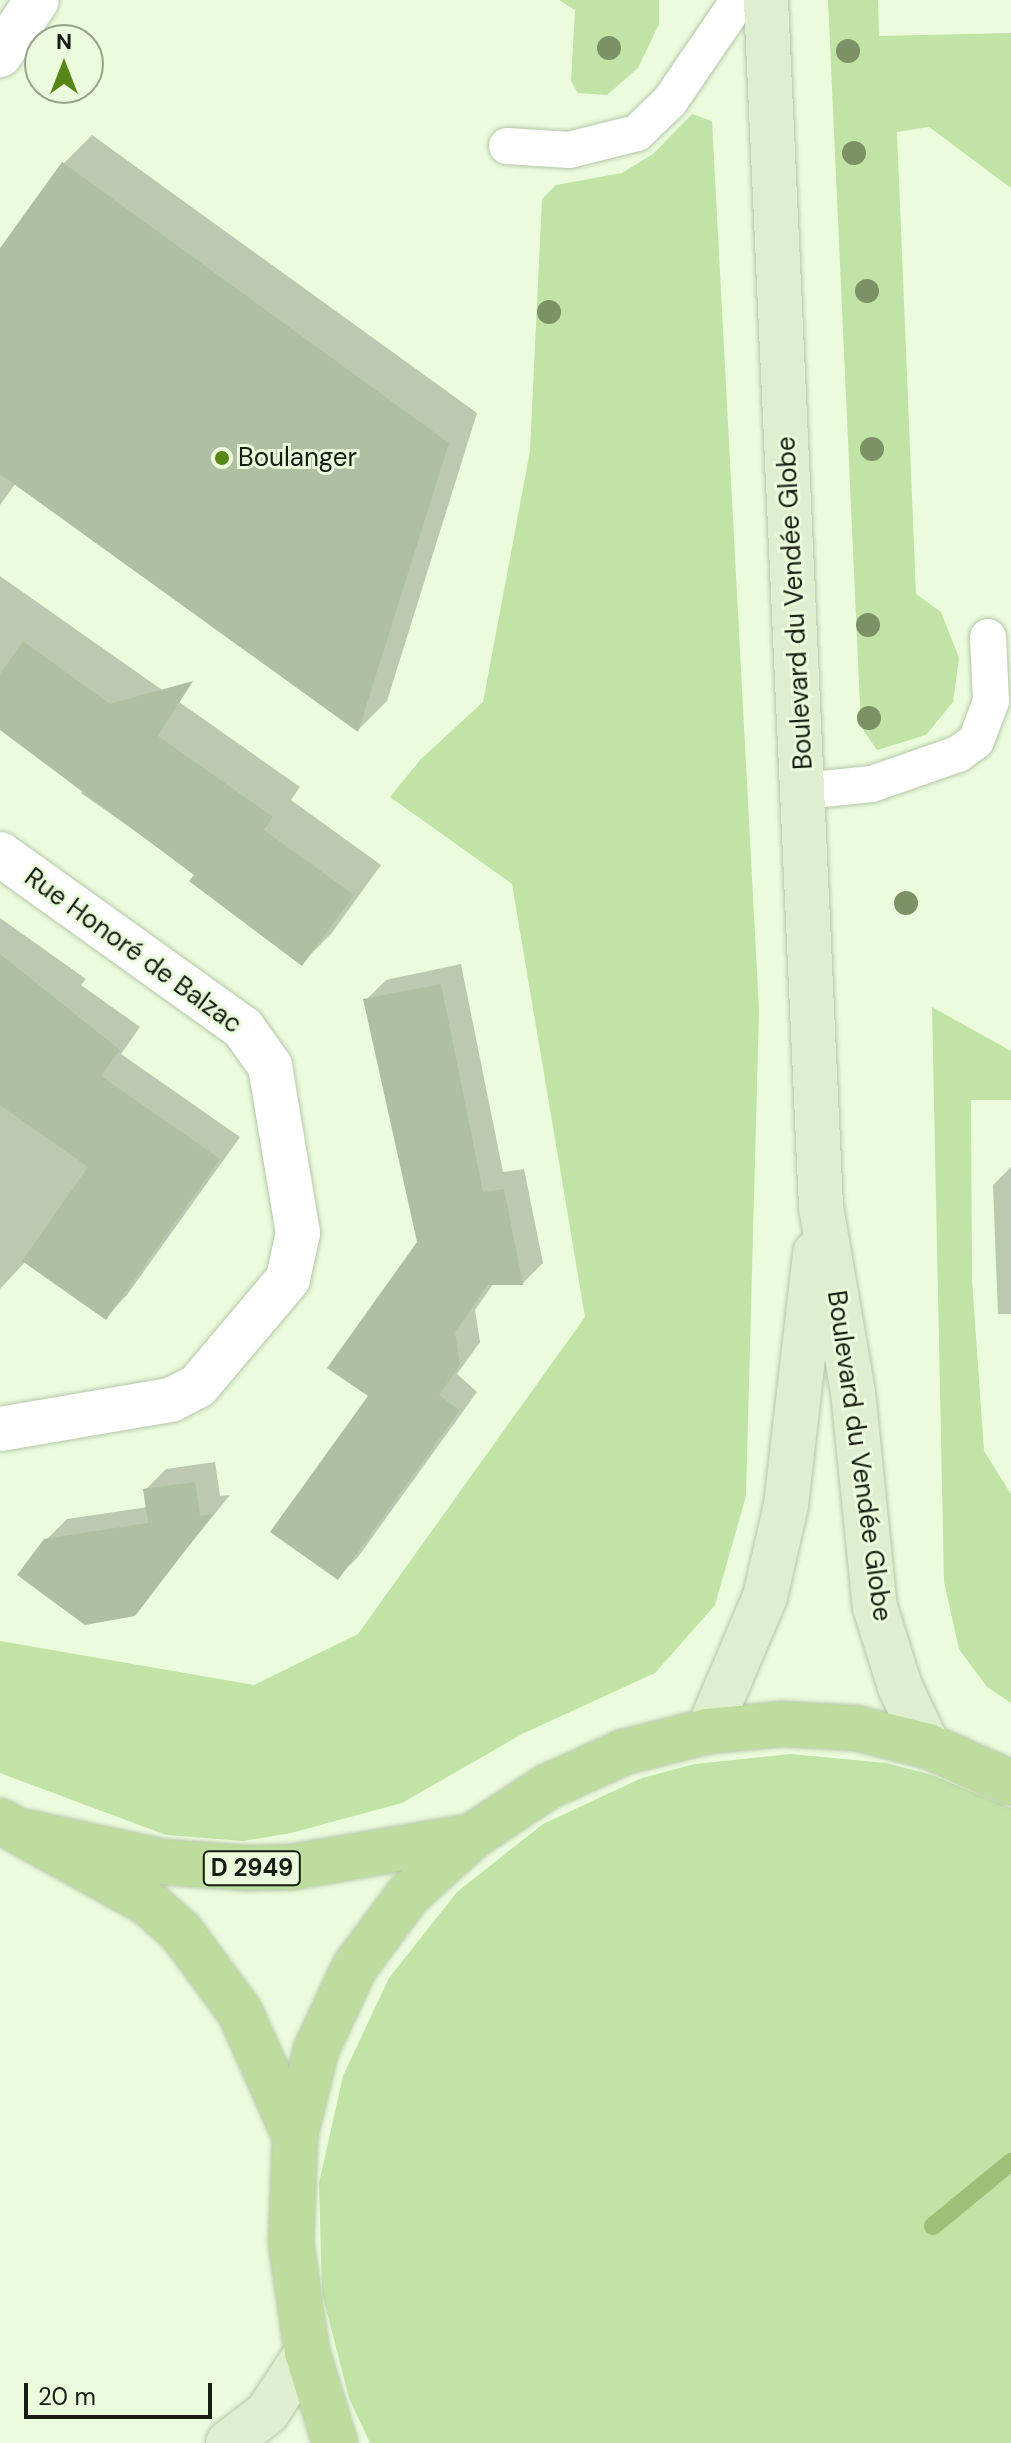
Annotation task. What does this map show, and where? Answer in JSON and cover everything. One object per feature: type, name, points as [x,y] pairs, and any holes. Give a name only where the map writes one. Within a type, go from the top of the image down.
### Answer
[{"type":"main road","name":"Boulevard du Vendée Globe","points":[[766,0],[821,1207],[853,1392],[875,1607],[900,1687],[928,1746]]},
{"type":"main road","name":"Boulevard du Vendée Globe","points":[[708,1731],[765,1597],[786,1505],[821,1207]]},
{"type":"main road","points":[[335,2443],[307,2352],[291,2242],[295,2136],[316,2050],[354,1968],[408,1895],[474,1835],[547,1787],[611,1758],[708,1731],[782,1724],[856,1728],[928,1746],[1011,1783]]},
{"type":"main road","name":"D 2949","points":[[15,1827],[163,1862],[247,1868],[292,1867],[474,1835]]},
{"type":"main road","name":"D 2949","points":[[15,1827],[147,1902],[181,1932],[240,2012],[295,2136]]},
{"type":"main road","points":[[228,2443],[267,2413],[307,2352]]},
{"type":"street","points":[[0,55],[37,0]]},
{"type":"street","name":"Rue Honoré de Balzac","points":[[0,854],[243,1028],[270,1066],[298,1233],[288,1279],[198,1386],[170,1400],[0,1429]]},
{"type":"lane","points":[[507,146],[569,150],[637,133],[670,101],[739,0]]},
{"type":"lane","points":[[804,791],[872,784],[958,754],[976,741],[991,701],[988,637]]},
{"type":"green space","points":[[559,0],[659,0],[659,24],[638,68],[607,95],[578,93],[571,81],[575,10]]},
{"type":"green space","points":[[828,0],[878,0],[879,36],[1011,33],[1011,188],[929,127],[897,132],[916,594],[941,612],[959,658],[953,702],[926,735],[877,750],[861,727]]},
{"type":"green space","points":[[692,114],[712,121],[759,1010],[746,1496],[715,1605],[655,1673],[522,1734],[402,1803],[291,1833],[243,1841],[166,1835],[0,1773],[0,1641],[254,1685],[358,1634],[585,1317],[512,884],[390,797],[421,759],[483,702],[530,451],[542,199],[556,185],[622,173],[653,154]]},
{"type":"green space","points":[[932,1007],[1011,1051],[1011,1100],[971,1100],[972,1280],[984,1451],[1011,1494],[1011,1703],[987,1687],[959,1649],[944,1582]]},
{"type":"green space","points":[[791,1754],[886,1763],[932,1775],[1011,1808],[1011,2443],[370,2443],[349,2398],[322,2293],[319,2183],[343,2076],[389,1978],[457,1892],[543,1824],[642,1778],[695,1764]]},
{"type":"building","name":"Boulanger","points":[[62,162],[449,443],[358,732],[0,474],[0,248]]},
{"type":"building","points":[[23,641],[110,704],[193,681],[158,736],[273,817],[264,830],[354,895],[302,966],[189,881],[194,875],[0,730],[0,674]]},
{"type":"building","points":[[0,954],[120,1050],[101,1076],[220,1159],[106,1320],[22,1261],[88,1167],[0,1105]]},
{"type":"building","points":[[441,984],[483,1192],[504,1189],[523,1285],[488,1285],[455,1332],[460,1365],[439,1395],[459,1410],[338,1580],[270,1532],[368,1396],[327,1368],[417,1242],[363,999]]},
{"type":"building","points":[[195,1482],[200,1516],[213,1514],[135,1616],[85,1625],[17,1575],[44,1539],[148,1523],[143,1489]]},
{"type":"waterway","points":[[933,2226],[1011,2162]]},
{"type":"place","name":"Boulanger","points":[[222,458]]}]
